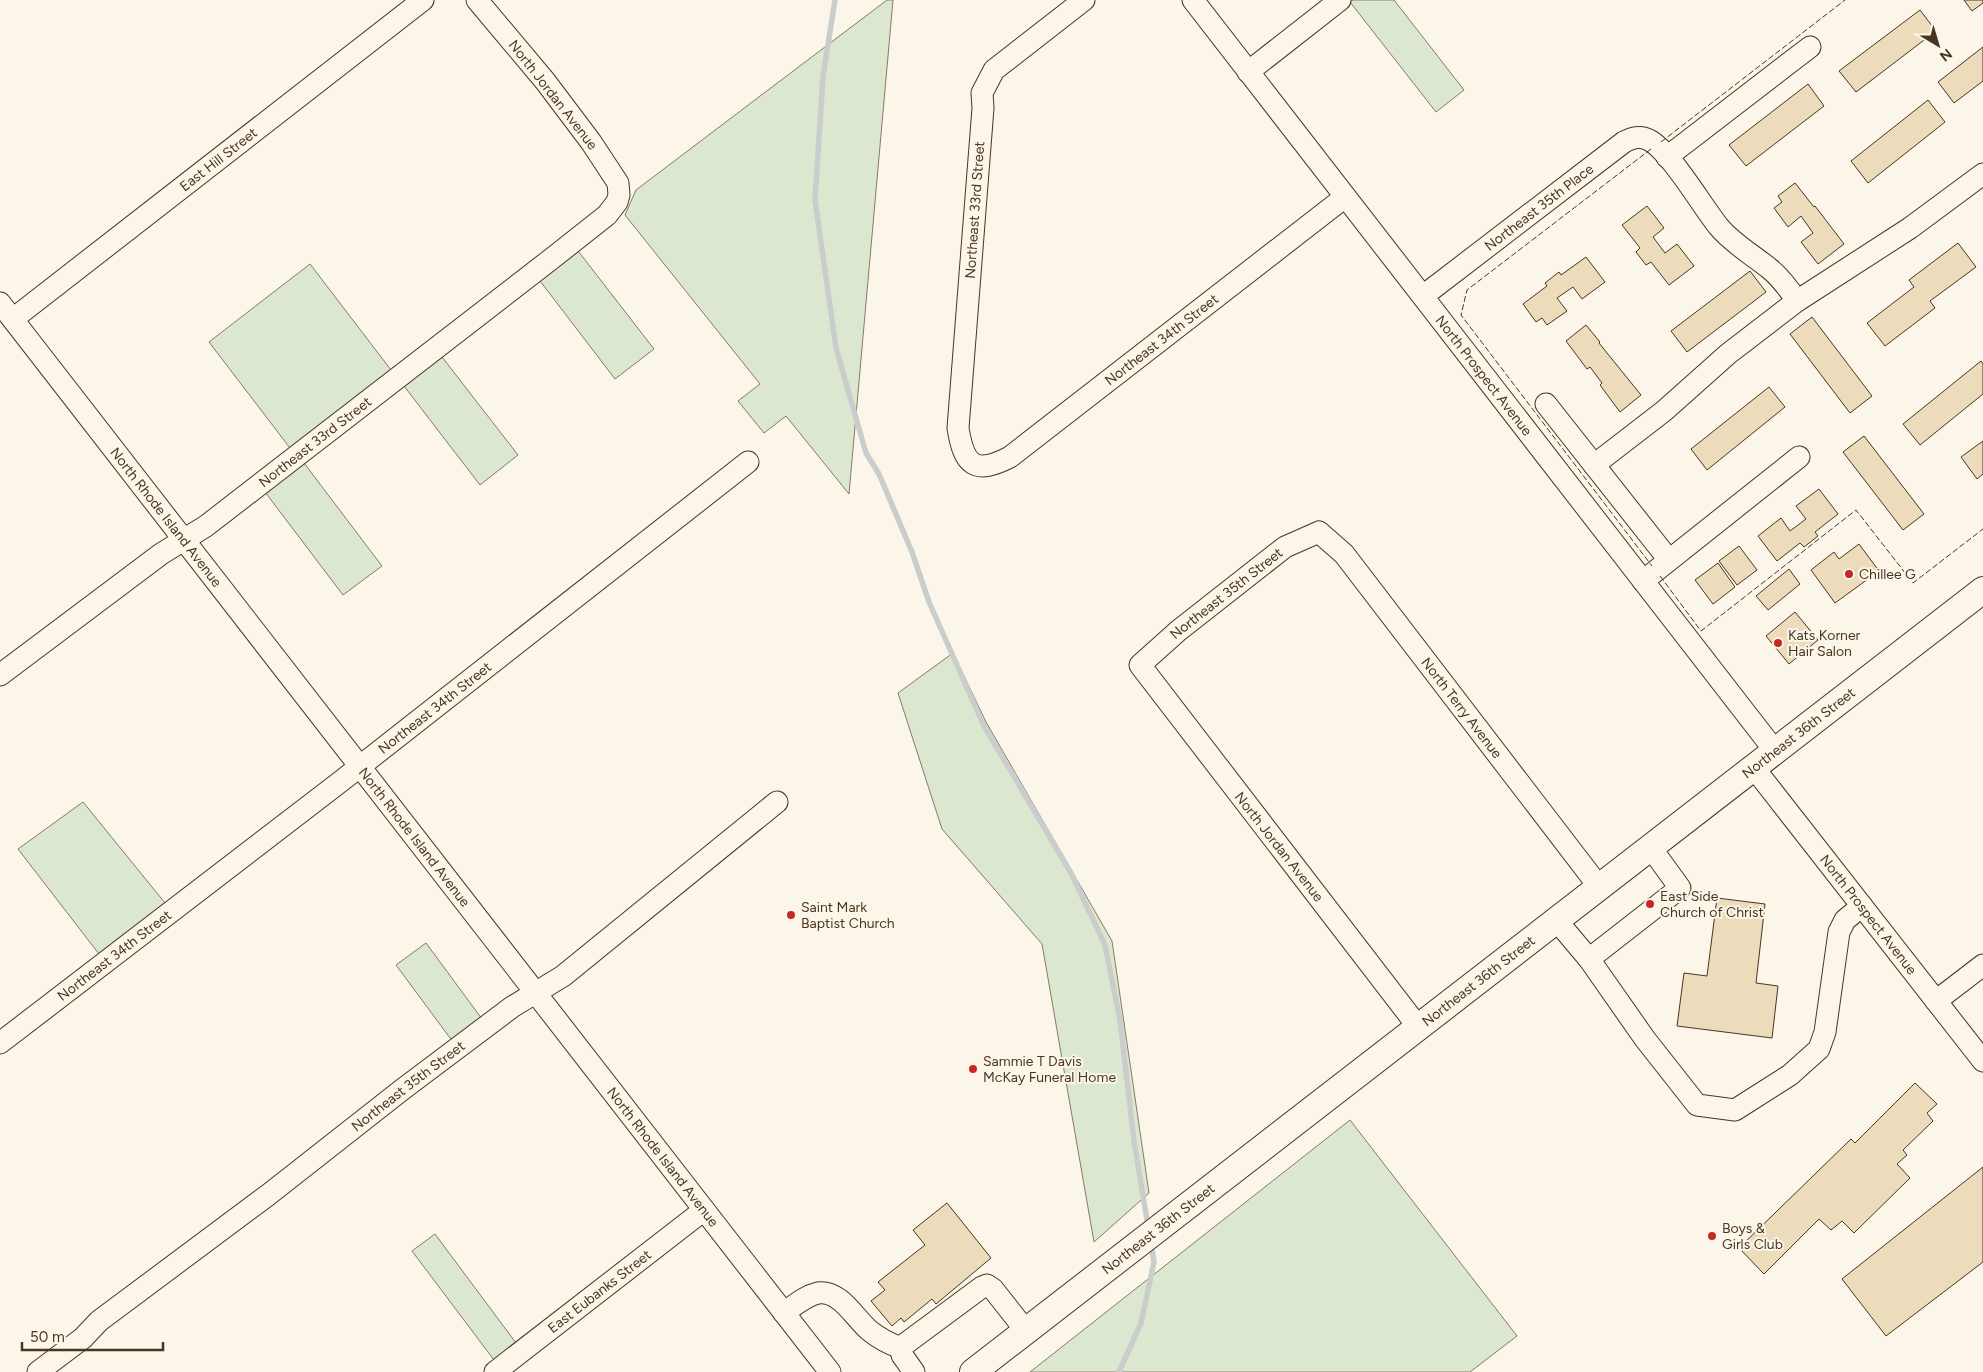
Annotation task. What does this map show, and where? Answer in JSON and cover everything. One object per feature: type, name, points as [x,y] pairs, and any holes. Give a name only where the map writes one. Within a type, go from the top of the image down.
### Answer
[{"type":"main road","name":"Northeast 36th Street","points":[[973,1372],[1983,590]]},
{"type":"street","name":"East Hill Street","points":[[6,311],[423,0]]},
{"type":"street","name":"North Jordan Avenue","points":[[477,0],[539,74],[591,142],[618,183],[619,195]]},
{"type":"street","name":"Northeast 33rd Street","points":[[973,464],[961,446],[958,428],[983,108],[982,93],[994,70],[1084,0]]},
{"type":"street","name":"North Prospect Avenue","points":[[1193,0],[1775,751]]},
{"type":"street","points":[[1248,72],[1340,0]]},
{"type":"street","points":[[1797,301],[1784,282],[1770,269],[1734,243],[1720,228],[1663,152],[1810,47]]},
{"type":"street","name":"Northeast 35th Place","points":[[1423,296],[1624,142],[1631,138],[1641,137],[1650,140],[1663,152]]},
{"type":"street","points":[[1594,465],[1664,411],[1728,354],[1797,301],[1910,228],[1983,174]]},
{"type":"street","name":"Northeast 33rd Street","points":[[0,675],[161,554],[206,526],[557,255],[607,215],[617,202],[619,195]]},
{"type":"street","name":"Northeast 34th Street","points":[[973,464],[981,467],[993,466],[1010,458],[1345,197]]},
{"type":"street","name":"North Rhode Island Avenue","points":[[6,311],[830,1372]]},
{"type":"street","points":[[1546,404],[1669,560]]},
{"type":"street","points":[[1643,581],[1799,457]]},
{"type":"street","name":"Northeast 34th Street","points":[[0,1043],[748,462]]},
{"type":"street","name":"Northeast 35th Street","points":[[1140,665],[1178,631],[1285,547],[1319,532]]},
{"type":"street","name":"North Terry Avenue","points":[[1319,532],[1344,554],[1600,888]]},
{"type":"street","name":"North Jordan Avenue","points":[[1140,665],[1419,1028]]},
{"type":"street","name":"North Prospect Avenue","points":[[1754,768],[1983,1061]]},
{"type":"street","name":"Northeast 35th Street","points":[[38,1372],[83,1338],[99,1321],[304,1168],[403,1089],[512,1007],[563,976],[777,802]]},
{"type":"street","points":[[1589,959],[1680,888],[1651,848]]},
{"type":"street","points":[[1557,921],[1589,959],[1645,1039],[1698,1106],[1735,1110],[1790,1075],[1819,1049],[1825,1032],[1839,932],[1845,920],[1862,906]]},
{"type":"street","points":[[1936,1001],[1983,965]]},
{"type":"street","name":"East Eubanks Street","points":[[495,1372],[704,1210]]},
{"type":"street","points":[[901,1348],[935,1320],[982,1287],[988,1286],[996,1292],[1026,1331]]},
{"type":"street","points":[[784,1313],[812,1295],[830,1294],[844,1304],[870,1331],[883,1340],[901,1348],[906,1361],[914,1372]]},
{"type":"green space","points":[[887,0],[893,0],[849,494],[786,416],[764,433],[738,401],[760,384],[625,215],[636,190]]},
{"type":"green space","points":[[1353,0],[1394,0],[1464,90],[1436,112],[1350,2]]},
{"type":"green space","points":[[575,247],[654,349],[615,379],[537,277]]},
{"type":"green space","points":[[310,264],[391,370],[290,448],[209,342]]},
{"type":"green space","points":[[442,357],[518,455],[480,485],[404,386]]},
{"type":"green space","points":[[304,463],[382,566],[343,595],[265,492]]},
{"type":"green space","points":[[953,653],[986,722],[1112,941],[1149,1193],[1094,1242],[1042,944],[942,829],[898,693]]},
{"type":"green space","points":[[83,802],[165,903],[99,954],[18,849]]},
{"type":"green space","points":[[426,943],[482,1019],[453,1042],[396,965]]},
{"type":"green space","points":[[1350,1120],[1517,1336],[1470,1372],[1030,1372]]},
{"type":"green space","points":[[435,1234],[516,1343],[494,1360],[412,1251]]},
{"type":"building","points":[[1964,0],[1983,0],[1983,3],[1972,11]]},
{"type":"building","points":[[1920,10],[1936,31],[1856,92],[1839,71]]},
{"type":"building","points":[[1983,47],[1983,81],[1954,103],[1938,82]]},
{"type":"building","points":[[1808,84],[1824,106],[1746,166],[1729,145]]},
{"type":"building","points":[[1928,100],[1945,122],[1868,183],[1851,161]]},
{"type":"building","points":[[1795,183],[1844,244],[1818,264],[1801,242],[1813,233],[1801,216],[1788,227],[1774,208],[1782,202],[1778,196]]},
{"type":"building","points":[[1647,206],[1664,228],[1653,237],[1665,253],[1677,244],[1694,266],[1669,285],[1651,262],[1646,265],[1636,252],[1640,248],[1622,225]]},
{"type":"building","points":[[1958,243],[1976,267],[1930,301],[1935,308],[1885,346],[1867,323],[1914,287],[1909,280]]},
{"type":"building","points":[[1586,257],[1605,282],[1582,299],[1573,287],[1557,298],[1567,311],[1547,325],[1542,318],[1536,322],[1523,304],[1547,286],[1545,283],[1559,272],[1561,275]]},
{"type":"building","points":[[1750,271],[1766,292],[1687,352],[1671,331]]},
{"type":"building","points":[[1812,317],[1872,396],[1850,413],[1790,334]]},
{"type":"building","points":[[1586,325],[1641,395],[1620,412],[1600,385],[1602,383],[1590,367],[1587,369],[1566,341]]},
{"type":"building","points":[[1981,361],[1983,364],[1983,394],[1920,445],[1903,424]]},
{"type":"building","points":[[1769,387],[1785,407],[1707,470],[1691,449]]},
{"type":"building","points":[[1864,436],[1924,514],[1903,530],[1843,452]]},
{"type":"building","points":[[1983,441],[1983,474],[1977,479],[1961,457]]},
{"type":"building","points":[[1819,489],[1838,514],[1815,532],[1818,536],[1804,547],[1800,543],[1777,561],[1758,536],[1781,518],[1790,531],[1806,519],[1796,506]]},
{"type":"building","points":[[1859,544],[1879,571],[1835,603],[1811,570],[1834,552],[1839,559]]},
{"type":"building","points":[[1739,546],[1757,570],[1737,585],[1719,561]]},
{"type":"building","points":[[1718,563],[1735,587],[1713,604],[1695,580]]},
{"type":"building","points":[[1789,569],[1800,584],[1768,610],[1756,596]]},
{"type":"building","points":[[1795,612],[1818,640],[1789,664],[1766,636]]},
{"type":"building","points":[[1717,898],[1765,904],[1756,983],[1778,986],[1772,1038],[1677,1026],[1684,973],[1707,976]]},
{"type":"building","points":[[1915,1083],[1937,1104],[1927,1113],[1933,1121],[1903,1150],[1907,1155],[1897,1164],[1910,1178],[1854,1233],[1842,1221],[1831,1230],[1819,1219],[1764,1274],[1739,1248],[1851,1139],[1855,1143]]},
{"type":"building","points":[[1983,1167],[1983,1262],[1886,1336],[1842,1279]]},
{"type":"building","points":[[947,1203],[991,1258],[936,1304],[932,1299],[904,1322],[901,1318],[892,1326],[871,1301],[885,1290],[878,1282],[925,1245],[913,1230]]},
{"type":"waterway","points":[[835,0],[823,76],[815,200],[836,348],[866,453],[879,474],[912,552],[929,602],[984,726],[1071,873],[1105,945],[1120,1020],[1134,1141],[1148,1226]]},
{"type":"waterway","points":[[1119,1372],[1141,1323],[1154,1262],[1151,1243]]},
{"type":"fence","points":[[1661,142],[1845,0]]},
{"type":"fence","points":[[1651,149],[1467,290],[1461,315],[1652,566]]},
{"type":"fence","points":[[1660,576],[1701,631],[1856,510],[1913,583],[1983,529]]},
{"type":"place","name":"Chillee G","points":[[1849,574]]},
{"type":"place","name":"Kats Korner Hair Salon","points":[[1778,643]]},
{"type":"place","name":"East Side Church of Christ","points":[[1650,904]]},
{"type":"place","name":"Saint Mark Baptist Church","points":[[791,915]]},
{"type":"place","name":"Sammie T Davis McKay Funeral Home","points":[[973,1069]]},
{"type":"place","name":"Boys & Girls Club","points":[[1712,1236]]}]
